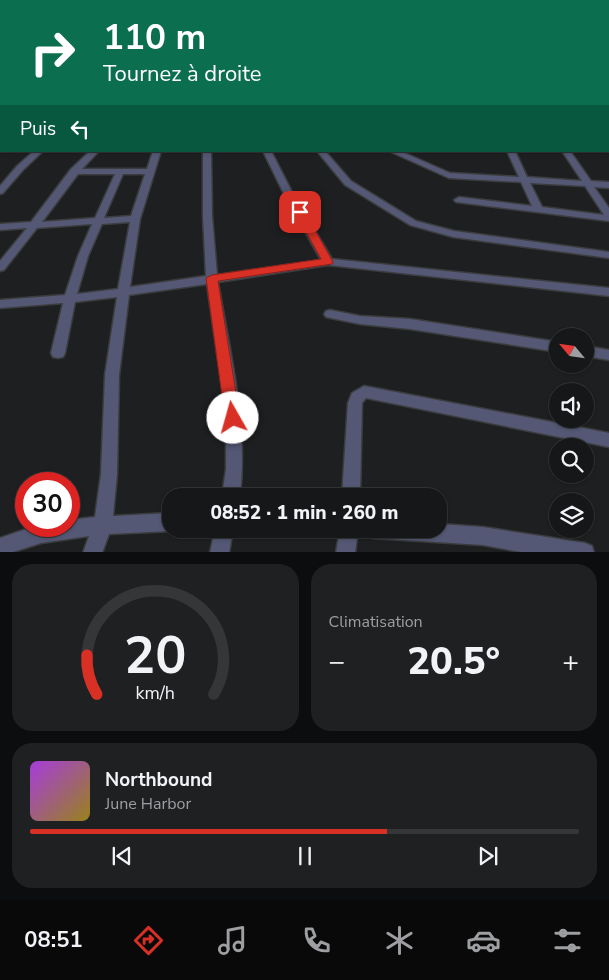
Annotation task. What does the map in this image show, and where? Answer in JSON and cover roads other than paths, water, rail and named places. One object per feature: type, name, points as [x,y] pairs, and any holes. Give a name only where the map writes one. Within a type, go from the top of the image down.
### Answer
[{"type":"street","points":[[0,191],[20,168],[38,152]]},
{"type":"street","points":[[0,268],[74,172],[93,152]]},
{"type":"street","points":[[92,552],[103,525],[112,435],[112,375],[123,293],[135,219],[157,152]]},
{"type":"street","points":[[207,152],[206,214],[212,278],[232,404],[234,431],[231,488]]},
{"type":"street","points":[[268,152],[280,180],[328,262]]},
{"type":"street","points":[[322,152],[348,183],[413,223],[453,234],[609,255]]},
{"type":"street","points":[[394,152],[449,175],[609,185]]},
{"type":"street","points":[[511,152],[540,210]]},
{"type":"street","points":[[567,152],[609,216]]},
{"type":"street","points":[[74,172],[151,172]]},
{"type":"street","points":[[58,353],[70,298],[82,258],[120,172]]},
{"type":"street","points":[[459,200],[609,216]]},
{"type":"street","points":[[0,227],[135,219]]},
{"type":"street","points":[[0,304],[123,293],[212,278],[328,262],[609,292]]},
{"type":"street","points":[[330,314],[360,320],[410,324],[549,346]]},
{"type":"street","points":[[594,352],[609,355]]},
{"type":"street","points":[[351,488],[355,403],[357,397],[364,392],[609,440]]},
{"type":"street","points":[[0,548],[14,541],[50,532],[103,525],[162,522]]},
{"type":"street","points":[[447,534],[483,536],[585,552]]},
{"type":"street","points":[[219,552],[222,538]]},
{"type":"street","points":[[345,552],[347,538]]}]
